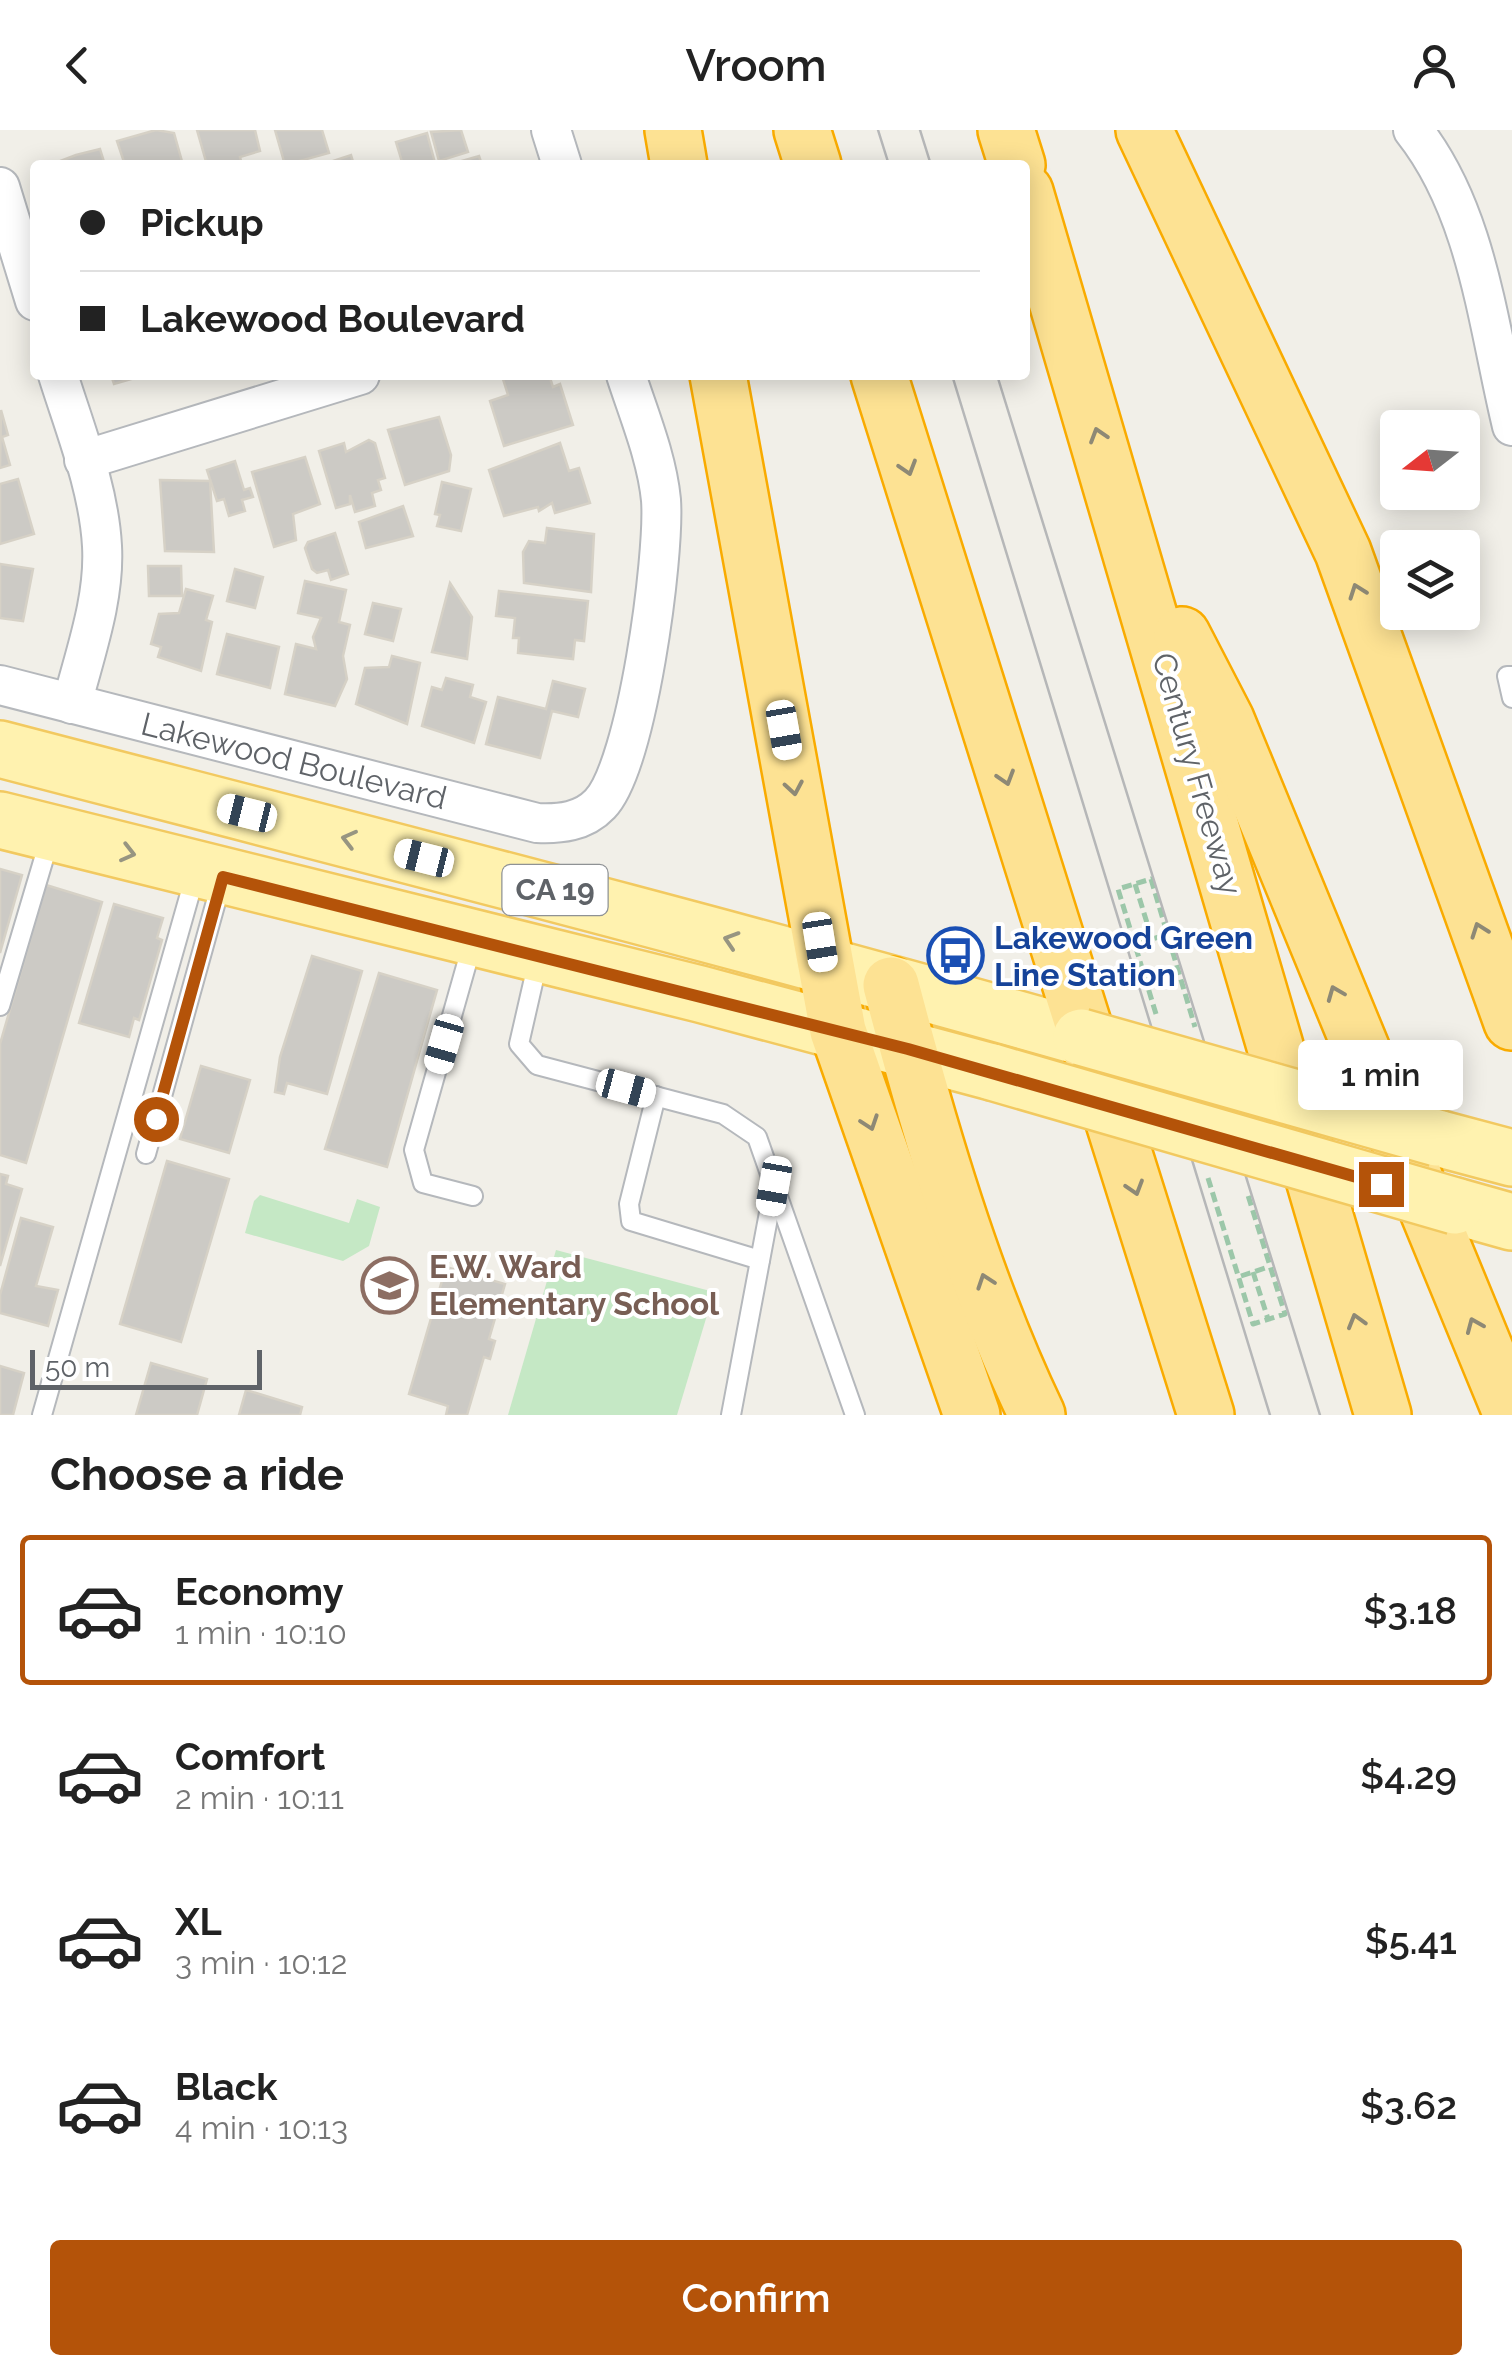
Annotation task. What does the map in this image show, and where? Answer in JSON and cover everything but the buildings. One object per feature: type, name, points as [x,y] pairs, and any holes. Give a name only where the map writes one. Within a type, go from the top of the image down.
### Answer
[{"type":"highway","points":[[673,130],[679,160]]},
{"type":"highway","points":[[802,130],[811,160]]},
{"type":"highway","points":[[1006,130],[1015,160]]},
{"type":"highway","points":[[1144,130],[1342,552],[1512,1022]]},
{"type":"highway","name":"Century Freeway","points":[[1030,209],[1383,1415]]},
{"type":"highway","points":[[719,380],[838,1030],[972,1415]]},
{"type":"highway","points":[[881,380],[1206,1415]]},
{"type":"highway","points":[[1126,528],[1226,720],[1512,1415]]},
{"type":"highway","points":[[891,984],[908,1049],[991,1300],[1037,1415]]},
{"type":"main road","name":"Lakewood Boulevard","points":[[0,749],[566,893],[824,969],[964,1004],[1512,1158]]},
{"type":"main road","name":"CA 19","points":[[26,827],[838,1030],[1512,1222]]},
{"type":"street","points":[[551,130],[560,160]]},
{"type":"street","points":[[1413,130],[1437,162],[1458,204],[1512,426]]},
{"type":"street","points":[[0,187],[30,284]]},
{"type":"street","points":[[60,380],[98,518],[102,574],[72,704]]},
{"type":"street","points":[[84,460],[344,380]]},
{"type":"street","name":"Lakewood Boulevard","points":[[0,686],[537,822],[557,824],[587,814],[607,796],[620,763],[657,592],[659,488],[627,380]]},
{"type":"lane","points":[[1512,676],[1507,676],[1512,698]]},
{"type":"lane","points":[[0,1006],[26,827]]},
{"type":"lane","points":[[146,1154],[210,874]]},
{"type":"lane","points":[[42,1415],[210,874]]},
{"type":"lane","points":[[473,940],[414,1150],[423,1183],[473,1196]]},
{"type":"lane","points":[[539,956],[519,1044],[537,1065],[723,1114],[756,1136],[855,1415]]},
{"type":"lane","points":[[656,1096],[628,1204],[631,1221],[760,1260]]},
{"type":"lane","points":[[731,1415],[774,1186]]},
{"type":"path","points":[[1151,879],[1190,1068],[1118,888],[1151,879]]},
{"type":"path","points":[[1135,884],[1152,938]]},
{"type":"path","points":[[1140,942],[1166,934]]},
{"type":"path","points":[[1213,1136],[1285,1314],[1253,1324],[1213,1136]]},
{"type":"path","points":[[1241,1276],[1265,1268]]},
{"type":"path","points":[[1254,1272],[1268,1320]]},
{"type":"green space","points":[[260,1195],[349,1223],[357,1199],[380,1207],[369,1246],[343,1261],[245,1233],[254,1201]]},
{"type":"green space","points":[[556,1250],[714,1292],[677,1415],[508,1415]]},
{"type":"tram line","points":[[878,130],[887,160]]},
{"type":"tram line","points":[[920,130],[929,160]]},
{"type":"tram line","points":[[954,380],[1270,1415]]},
{"type":"tram line","points":[[999,380],[1320,1415]]},
{"type":"place","name":"Lakewood Green Line Station","points":[[955,956]]},
{"type":"place","name":"E.W. Ward Elementary School","points":[[390,1285]]},
{"type":"route","points":[[156,1119],[223,877],[908,1049],[1381,1184]]}]
